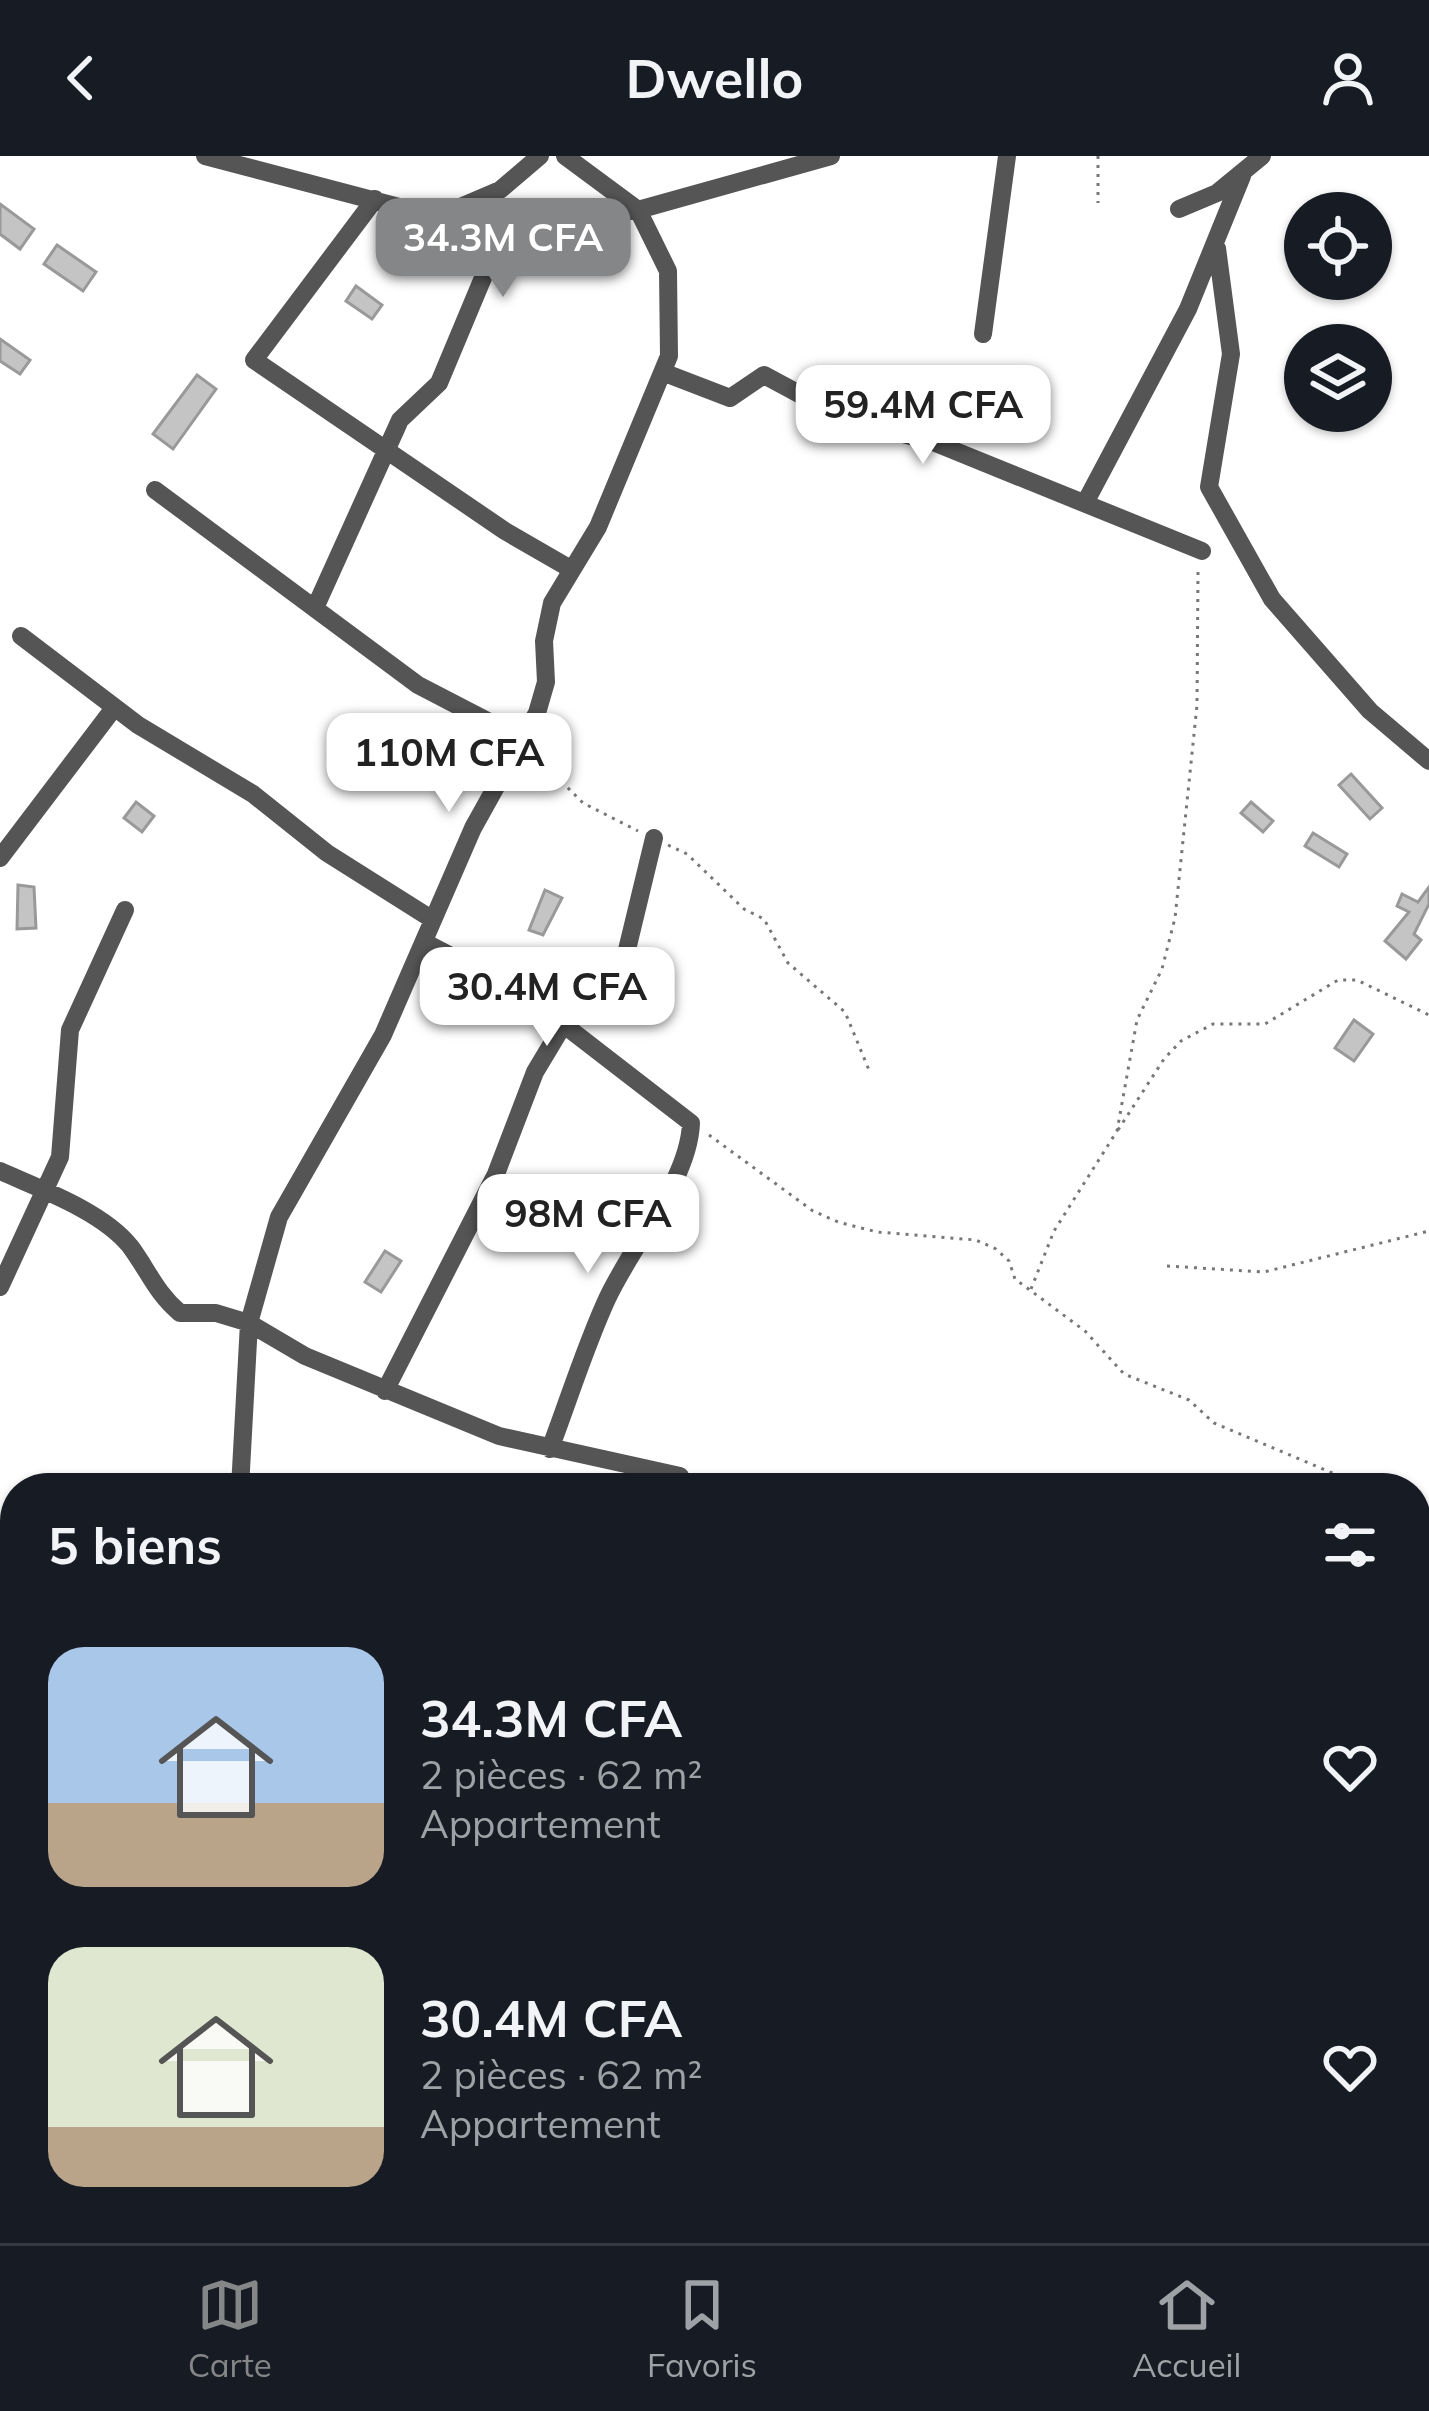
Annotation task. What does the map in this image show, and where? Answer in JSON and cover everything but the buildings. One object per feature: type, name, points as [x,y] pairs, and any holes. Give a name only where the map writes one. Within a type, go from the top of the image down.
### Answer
[{"type":"street","points":[[205,156],[437,217],[500,190],[541,156]]},
{"type":"street","points":[[241,1473],[249,1323],[279,1217],[383,1035],[473,828],[524,740],[546,682],[544,641],[552,603],[598,527],[664,373],[668,271],[638,211],[565,156]]},
{"type":"street","points":[[315,608],[400,420],[439,383],[485,273],[520,246],[607,213],[638,211],[831,156]]},
{"type":"street","points":[[983,334],[1007,156]]},
{"type":"street","points":[[1179,209],[1242,176],[1262,156]]},
{"type":"street","points":[[1085,503],[1217,248],[1242,176]]},
{"type":"street","points":[[375,199],[254,360],[387,446],[505,531],[569,568]]},
{"type":"street","points":[[1217,248],[1231,354],[1210,487],[1272,599],[1370,710],[1429,761]]},
{"type":"street","points":[[664,373],[730,398],[764,375],[844,418],[933,442],[1202,551]]},
{"type":"street","points":[[155,490],[418,685],[524,740]]},
{"type":"street","points":[[21,635],[114,708],[253,794],[327,854],[430,919]]},
{"type":"street","points":[[0,858],[114,708]]},
{"type":"street","points":[[385,1391],[496,1174],[535,1072],[562,1027],[618,987],[654,838]]},
{"type":"street","points":[[0,1287],[45,1195],[62,1143],[70,1030],[125,910]]},
{"type":"street","points":[[424,942],[524,994],[691,1123],[680,1179],[657,1205],[609,1294],[550,1449]]},
{"type":"street","points":[[0,1171],[101,1220],[129,1245],[157,1293],[180,1313],[216,1313],[249,1323],[305,1356],[500,1436],[666,1473]]},
{"type":"path","points":[[1098,156],[1099,203]]},
{"type":"path","points":[[1117,1131],[1137,1020],[1162,969],[1175,918],[1197,705],[1193,627],[1202,551]]},
{"type":"path","points":[[524,740],[584,803],[687,854],[744,909],[764,919],[788,962],[845,1012],[869,1070]]},
{"type":"path","points":[[1030,1291],[1054,1231],[1164,1059],[1181,1041],[1213,1024],[1265,1024],[1338,980],[1357,980],[1429,1015]]},
{"type":"path","points":[[691,1123],[813,1211],[856,1228],[976,1240],[1005,1254],[1015,1279],[1085,1331],[1124,1374],[1189,1400],[1214,1423],[1332,1473]]},
{"type":"path","points":[[1167,1266],[1264,1272],[1429,1231]]}]
